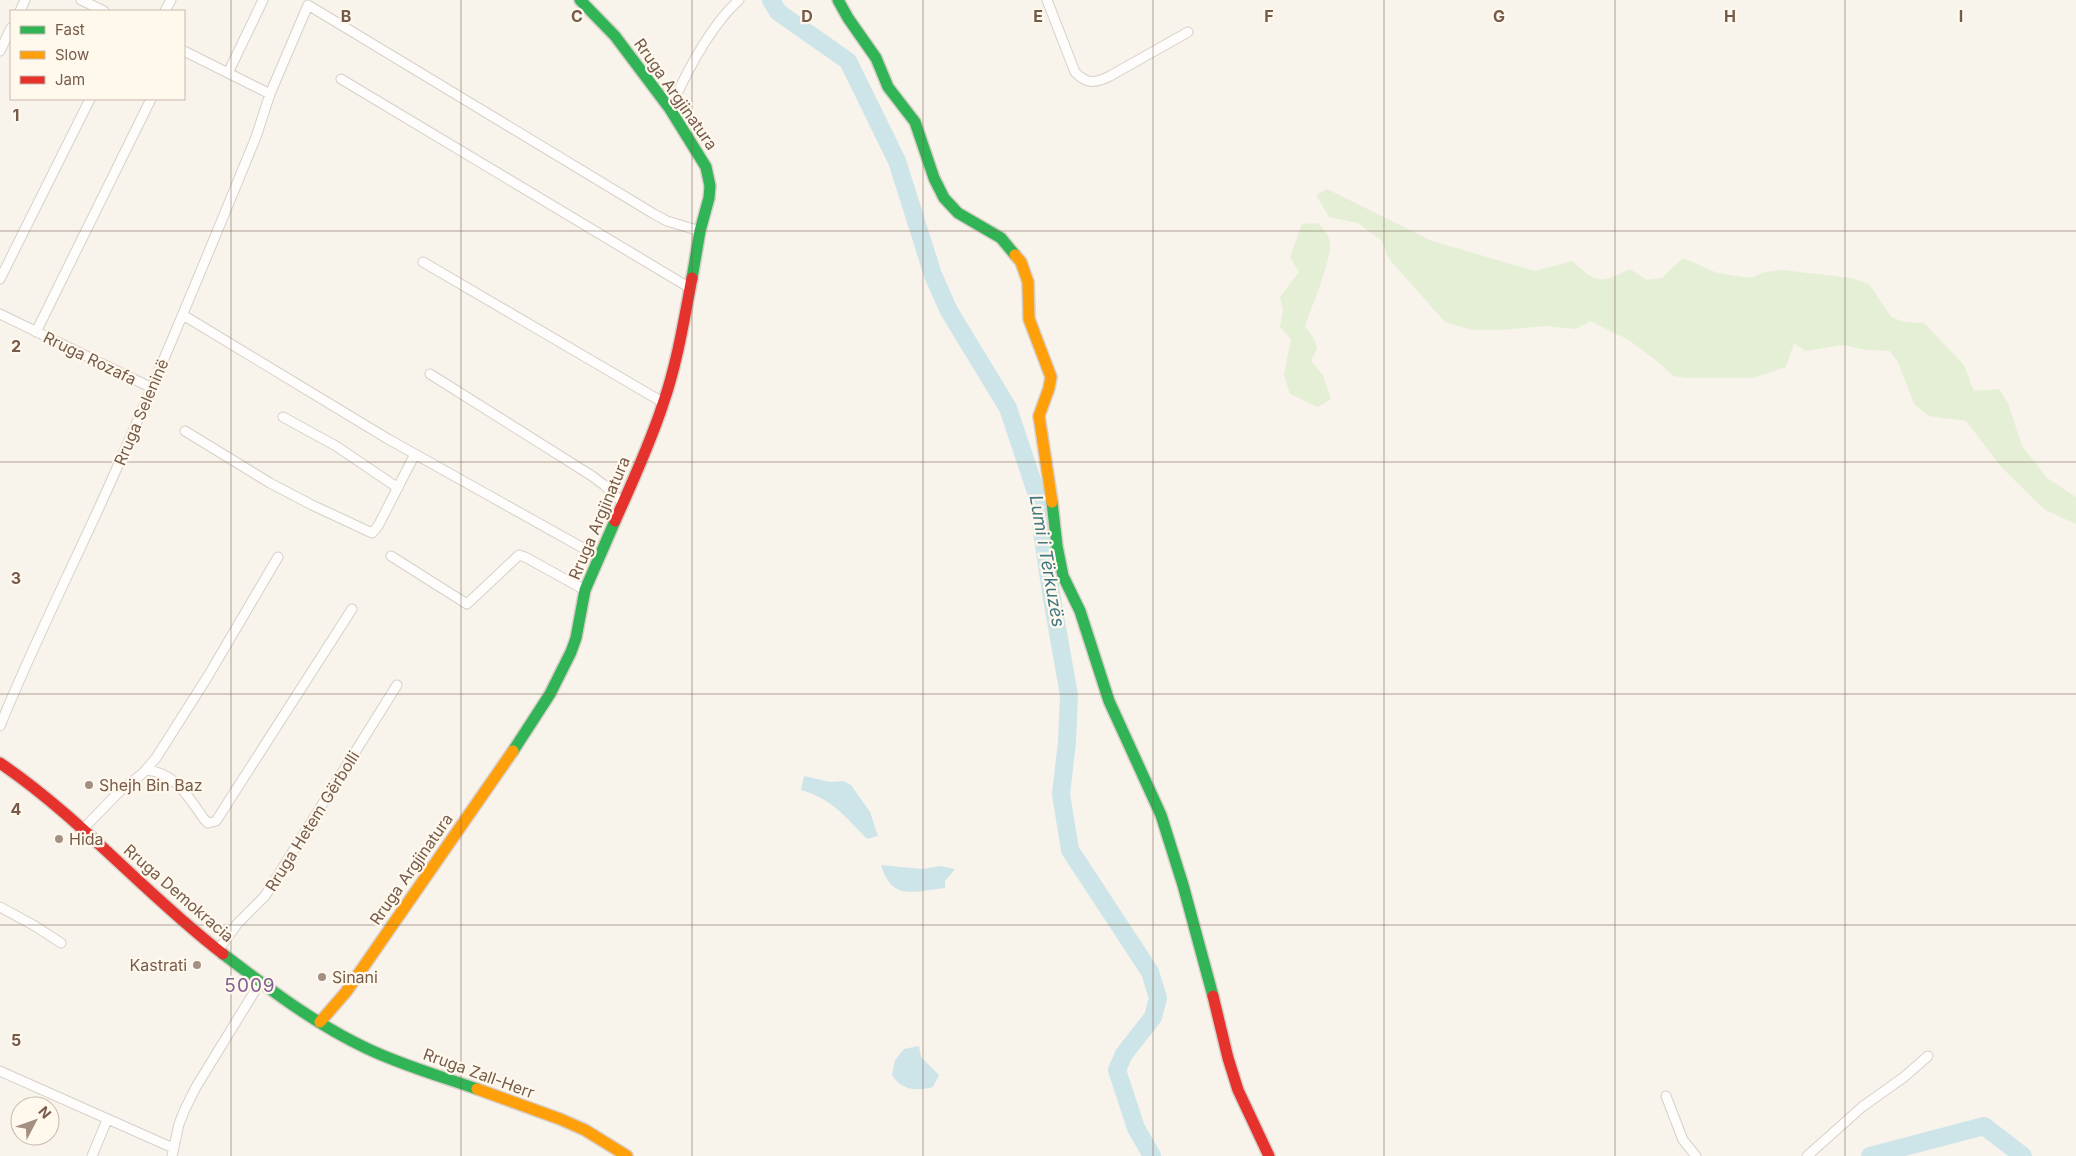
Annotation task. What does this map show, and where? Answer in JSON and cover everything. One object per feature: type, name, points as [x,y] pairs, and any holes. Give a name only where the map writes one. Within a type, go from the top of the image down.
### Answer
[{"type":"street","points":[[81,0],[102,10]]},
{"type":"street","points":[[228,73],[263,0]]},
{"type":"street","name":"Rruga Argjinatura","points":[[320,1022],[346,992],[529,728],[550,694],[576,638],[586,590],[642,461],[664,403],[682,334],[700,231],[709,198],[708,177],[699,154],[670,109],[619,41],[580,0]]},
{"type":"street","points":[[670,109],[681,84],[719,22],[739,0]]},
{"type":"street","points":[[838,0],[876,58],[888,87],[915,122],[934,178],[944,198],[958,213],[1001,238],[1015,253],[1025,272],[1028,282],[1029,319],[1051,377],[1048,395],[1039,410],[1039,426],[1048,470],[1063,576],[1080,611],[1109,701],[1143,774],[1172,849],[1238,1090],[1269,1156]]},
{"type":"street","points":[[1047,0],[1075,72],[1081,79],[1090,82],[1099,81],[1110,76],[1188,32]]},
{"type":"street","name":"Rruga Seleninë","points":[[0,726],[44,624],[107,490],[152,388],[256,137],[270,94],[308,5],[654,214],[667,221],[700,231]]},
{"type":"street","points":[[0,51],[10,30]]},
{"type":"street","points":[[185,52],[270,94]]},
{"type":"street","points":[[341,79],[690,288]]},
{"type":"street","points":[[0,279],[90,100]]},
{"type":"street","points":[[36,332],[151,100]]},
{"type":"street","points":[[423,262],[664,403]]},
{"type":"street","name":"Rruga Rozafa","points":[[0,314],[152,388]]},
{"type":"street","points":[[183,315],[416,454],[599,557]]},
{"type":"street","points":[[430,374],[592,476],[623,503]]},
{"type":"street","points":[[283,417],[336,446],[398,488]]},
{"type":"street","points":[[185,431],[263,479],[366,532],[372,533],[378,526],[416,454]]},
{"type":"street","points":[[391,556],[467,604],[519,555],[586,590]]},
{"type":"street","points":[[83,830],[118,793],[146,770],[156,758],[208,676],[278,557]]},
{"type":"street","points":[[146,770],[164,773],[173,780],[208,823],[216,821],[352,609]]},
{"type":"street","name":"Rruga Hetem Gërbolli","points":[[218,950],[238,923],[265,896],[397,684]]},
{"type":"street","name":"Rruga Demokracia","points":[[0,763],[38,790],[175,916],[260,981],[320,1022]]},
{"type":"street","points":[[0,907],[61,943]]},
{"type":"street","points":[[0,1071],[172,1152],[178,1124],[196,1087],[260,981]]},
{"type":"street","name":"Rruga Zall-Herr","points":[[320,1022],[360,1046],[384,1056],[560,1119],[585,1130],[627,1156]]},
{"type":"street","points":[[1807,1156],[1862,1107],[1904,1077],[1928,1056]]},
{"type":"street","points":[[1666,1096],[1683,1140],[1696,1156]]},
{"type":"street","points":[[92,1156],[107,1120]]},
{"type":"green space","points":[[1327,189],[1432,241],[1535,271],[1572,261],[1587,274],[1599,279],[1611,278],[1630,269],[1647,280],[1662,278],[1683,258],[1717,273],[1751,278],[1765,272],[1782,270],[1851,278],[1869,284],[1891,317],[1904,322],[1924,323],[1964,365],[1974,391],[1999,389],[2008,403],[2022,446],[2047,478],[2076,497],[2076,524],[2045,510],[2003,469],[1966,421],[1929,416],[1914,404],[1898,362],[1890,351],[1866,350],[1843,345],[1805,351],[1794,343],[1786,367],[1753,378],[1687,378],[1673,376],[1629,340],[1590,321],[1576,329],[1546,326],[1501,330],[1471,330],[1445,322],[1389,259],[1381,240],[1358,223],[1329,217],[1316,195]]},
{"type":"green space","points":[[1318,223],[1326,232],[1330,243],[1330,250],[1325,271],[1305,326],[1314,339],[1317,349],[1311,361],[1323,375],[1331,399],[1318,407],[1290,394],[1284,375],[1291,339],[1280,327],[1283,311],[1280,297],[1299,272],[1290,257],[1302,224]]},
{"type":"water","points":[[804,776],[830,782],[843,781],[851,785],[870,812],[878,836],[867,839],[830,803],[801,790]]},
{"type":"water","points":[[881,865],[922,869],[940,866],[955,869],[945,881],[945,888],[906,892],[891,885]]},
{"type":"water","points":[[919,1046],[921,1057],[939,1075],[933,1087],[916,1089],[905,1087],[892,1075],[895,1060],[904,1049]]},
{"type":"waterway","name":"Lumi i Tërkuzës","points":[[771,0],[778,12],[848,61],[897,161],[933,275],[949,311],[1008,408],[1037,495],[1051,593],[1069,695],[1067,742],[1061,794],[1070,850],[1150,972],[1158,998],[1153,1017],[1124,1054],[1117,1070],[1136,1128],[1152,1156]]},
{"type":"waterway","name":"Lumi i Tërkuzës","points":[[1870,1156],[1984,1126],[2023,1156]]},
{"type":"traffic: fast","points":[[580,0],[615,36],[670,109],[706,167],[710,186],[709,198],[700,231],[692,278]]},
{"type":"traffic: fast","points":[[838,0],[876,58],[888,87],[915,122],[934,178],[944,198],[958,213],[1001,238],[1015,255]]},
{"type":"traffic: fast","points":[[1052,502],[1057,546],[1063,576],[1080,611],[1109,701],[1161,815],[1183,885],[1213,996]]},
{"type":"traffic: fast","points":[[513,751],[550,694],[571,652],[576,638],[585,590],[615,521]]},
{"type":"traffic: fast","points":[[223,954],[292,1005],[328,1028],[393,1060],[477,1089]]},
{"type":"traffic: slow","points":[[1015,255],[1021,262],[1028,282],[1029,319],[1051,377],[1039,416],[1052,502]]},
{"type":"traffic: slow","points":[[320,1022],[346,992],[513,751]]},
{"type":"traffic: slow","points":[[477,1089],[585,1130],[627,1156]]},
{"type":"traffic: jam","points":[[615,521],[647,449],[668,389],[680,342],[692,278]]},
{"type":"traffic: jam","points":[[0,763],[58,808],[194,931],[223,954]]},
{"type":"traffic: jam","points":[[1213,996],[1238,1090],[1269,1156]]},
{"type":"place","name":"Shejh Bin Baz","points":[[89,785]]},
{"type":"place","name":"Hida","points":[[59,839]]},
{"type":"place","name":"Kastrati","points":[[197,965]]},
{"type":"place","name":"Sinani","points":[[322,977]]},
{"type":"district","name":"5009","points":[[250,985]]}]
